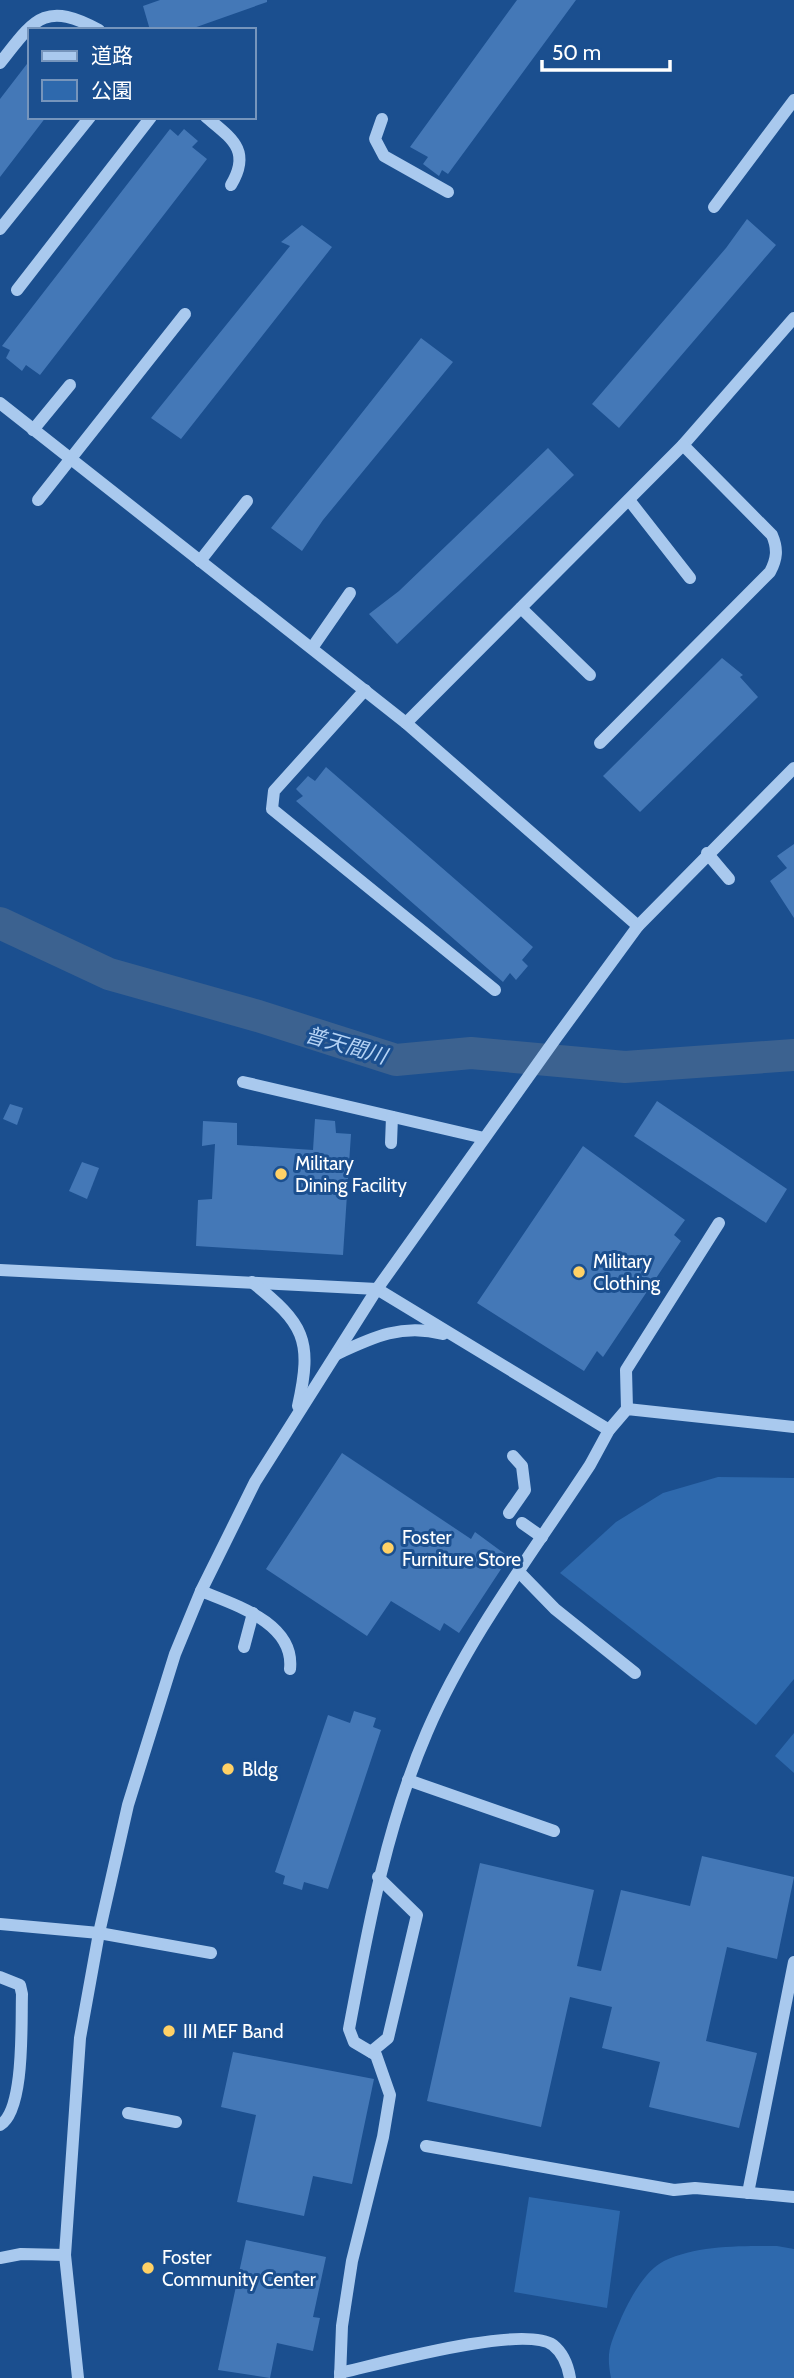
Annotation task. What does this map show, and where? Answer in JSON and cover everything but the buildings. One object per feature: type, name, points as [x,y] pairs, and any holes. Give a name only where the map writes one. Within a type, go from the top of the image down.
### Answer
[{"type":"lane","points":[[28,28],[38,16],[51,9],[78,13],[97,28]]},
{"type":"lane","points":[[0,63],[28,28]]},
{"type":"lane","points":[[715,207],[794,100]]},
{"type":"lane","points":[[0,229],[88,119]]},
{"type":"lane","points":[[17,290],[148,119]]},
{"type":"lane","points":[[208,119],[236,142],[240,166],[231,185]]},
{"type":"lane","points":[[382,119],[375,139],[384,156],[448,192]]},
{"type":"lane","points":[[38,500],[186,314]]},
{"type":"lane","points":[[406,723],[683,445],[794,318]]},
{"type":"lane","points":[[33,430],[70,385]]},
{"type":"lane","points":[[0,404],[406,723],[638,926]]},
{"type":"lane","points":[[600,743],[770,572],[775,563],[776,545],[772,535],[683,445]]},
{"type":"lane","points":[[629,500],[690,579]]},
{"type":"lane","points":[[200,561],[247,501]]},
{"type":"lane","points":[[312,648],[350,593]]},
{"type":"lane","points":[[521,608],[590,675]]},
{"type":"lane","points":[[365,690],[274,791],[272,808],[495,990]]},
{"type":"lane","points":[[78,2378],[65,2255],[80,2038],[99,1933],[128,1805],[175,1654],[201,1591],[255,1482],[335,1354],[377,1289],[556,1038],[638,926],[707,853],[794,768]]},
{"type":"lane","points":[[707,853],[729,879]]},
{"type":"lane","points":[[243,1082],[484,1138]]},
{"type":"lane","points":[[391,1143],[392,1117]]},
{"type":"lane","points":[[570,2378],[563,2356],[553,2345],[523,2338],[427,2353],[340,2376],[342,2326],[352,2260],[389,2111],[390,2095],[386,2076],[371,2052],[354,2042],[349,2029],[378,1877],[408,1780],[457,1671],[590,1465],[609,1430],[627,1409],[626,1370],[719,1223]]},
{"type":"lane","points":[[0,1270],[377,1289],[609,1430]]},
{"type":"lane","points":[[252,1282],[282,1306],[304,1342],[307,1369],[296,1416]]},
{"type":"lane","points":[[335,1354],[374,1336],[407,1328],[457,1338]]},
{"type":"lane","points":[[627,1409],[794,1427]]},
{"type":"lane","points":[[509,1513],[525,1490],[522,1466],[513,1456]]},
{"type":"lane","points":[[522,1523],[542,1537]]},
{"type":"lane","points":[[519,1572],[555,1609],[635,1673]]},
{"type":"lane","points":[[201,1591],[253,1613],[283,1638],[291,1658],[290,1669]]},
{"type":"lane","points":[[244,1647],[253,1613]]},
{"type":"lane","points":[[408,1780],[554,1831]]},
{"type":"lane","points":[[371,2052],[388,2038],[417,1915],[378,1877]]},
{"type":"lane","points":[[0,1924],[99,1933],[211,1952]]},
{"type":"lane","points":[[748,2193],[794,1962]]},
{"type":"lane","points":[[0,1977],[20,1985],[22,1994],[17,2092],[9,2117],[0,2125]]},
{"type":"lane","points":[[128,2113],[176,2122]]},
{"type":"lane","points":[[426,2146],[674,2190],[695,2188],[794,2197]]},
{"type":"lane","points":[[0,2258],[21,2254],[65,2255]]},
{"type":"green space","points":[[718,1477],[794,1478],[794,1679],[756,1725],[560,1573],[616,1522],[663,1493]]},
{"type":"green space","points":[[794,1733],[794,1773],[775,1756]]},
{"type":"green space","points":[[529,2197],[620,2211],[607,2308],[514,2292]]},
{"type":"green space","points":[[777,2246],[794,2249],[794,2378],[611,2378],[611,2343],[627,2305],[657,2266],[677,2256],[705,2249]]},
{"type":"waterway","name":"普天間川","points":[[0,923],[109,974],[258,1016],[396,1060],[471,1053],[625,1067],[794,1055]]},
{"type":"place","name":"Military Dining Facility","points":[[281,1174]]},
{"type":"place","name":"Military Clothing","points":[[579,1272]]},
{"type":"place","name":"Foster Furniture Store","points":[[388,1548]]},
{"type":"place","name":"Bldg","points":[[228,1769]]},
{"type":"place","name":"III MEF Band","points":[[169,2031]]},
{"type":"place","name":"Foster Community Center","points":[[148,2268]]}]
